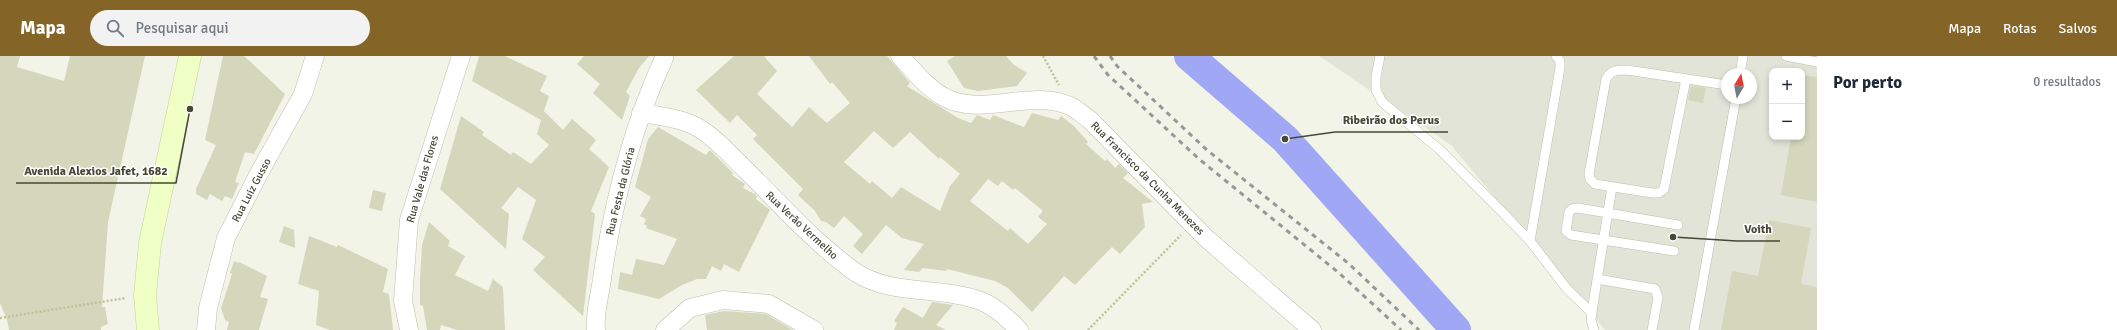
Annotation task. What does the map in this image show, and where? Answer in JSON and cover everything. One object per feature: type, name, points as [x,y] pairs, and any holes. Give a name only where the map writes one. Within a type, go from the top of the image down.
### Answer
[{"type":"main road","points":[[148,330],[145,296],[150,243],[190,56]]},
{"type":"street","name":"Rua Luiz Gusso","points":[[206,330],[208,308],[226,238],[256,177],[303,94],[314,56]]},
{"type":"street","name":"Rua Vale das Flores","points":[[409,330],[403,301],[409,220],[462,56]]},
{"type":"street","name":"Rua Francisco da Cunha Menezes","points":[[900,56],[921,79],[944,98],[970,105],[998,104],[1015,101],[1053,102],[1070,106],[1090,120],[1206,238],[1312,330]]},
{"type":"street","name":"Rua Festa da Glória","points":[[596,330],[610,222],[624,166],[641,113],[664,58]]},
{"type":"street","name":"Rua Verão Vermelho","points":[[641,113],[674,119],[696,127],[721,146],[826,250],[857,273],[874,281],[898,287],[941,291],[983,301],[1003,314],[1019,330]]},
{"type":"street","points":[[665,330],[690,308],[723,300],[769,304],[814,330]]},
{"type":"lane","points":[[1380,56],[1376,77],[1376,90],[1382,102],[1439,149],[1530,241],[1567,289],[1592,313]]},
{"type":"lane","points":[[1530,241],[1560,68],[1560,61],[1556,56]]},
{"type":"lane","points":[[1741,68],[1743,56]]},
{"type":"lane","points":[[1786,56],[1817,62]]},
{"type":"lane","points":[[1686,79],[1664,189],[1659,193],[1652,194],[1595,184],[1590,180],[1589,174],[1606,79],[1610,73],[1615,70],[1627,70],[1721,84]]},
{"type":"lane","points":[[1694,330],[1735,104]]},
{"type":"lane","points":[[1594,330],[1591,320],[1612,187]]},
{"type":"lane","points":[[1674,251],[1568,234],[1566,231],[1569,212],[1572,209],[1578,208],[1678,225]]},
{"type":"lane","points":[[1597,279],[1655,289],[1658,298],[1652,330]]},
{"type":"path","points":[[1043,56],[1070,106]]},
{"type":"path","points":[[1088,330],[1192,223]]},
{"type":"path","points":[[0,318],[145,296]]},
{"type":"shaded area","points":[[1319,56],[1817,56],[1817,330],[1605,330],[1451,145]]},
{"type":"building","points":[[0,56],[20,56],[17,67],[64,81],[70,56],[145,56],[108,222],[102,307],[105,307],[108,324],[101,327],[101,330],[9,330],[7,320],[0,303]]},
{"type":"building","points":[[223,56],[244,56],[285,94],[254,154],[245,152],[235,182],[239,183],[232,199],[225,196],[222,201],[210,194],[207,200],[196,194],[196,189],[216,145],[205,140]]},
{"type":"building","points":[[479,56],[505,56],[547,76],[540,91],[549,96],[544,111],[563,130],[572,119],[596,140],[589,149],[609,167],[591,211],[595,214],[583,316],[533,270],[545,257],[522,239],[536,200],[518,187],[501,208],[509,214],[506,249],[440,189],[461,116],[484,132],[482,135],[511,155],[513,152],[531,164],[549,145],[537,134],[541,120],[472,81]]},
{"type":"building","points":[[584,56],[649,56],[639,68],[626,92],[630,96],[622,120],[593,93],[600,84],[577,64]]},
{"type":"building","points":[[734,56],[764,56],[777,71],[757,94],[792,127],[809,107],[827,123],[850,103],[832,82],[830,84],[809,56],[887,56],[910,83],[907,86],[958,118],[971,123],[977,115],[990,120],[993,115],[1024,127],[1032,113],[1058,120],[1061,116],[1074,126],[1088,142],[1086,144],[1105,161],[1107,159],[1115,168],[1119,164],[1128,173],[1123,178],[1153,202],[1142,204],[1145,227],[1120,254],[1112,247],[1075,285],[1064,276],[1032,312],[1008,288],[995,281],[947,269],[946,271],[923,268],[919,272],[904,270],[924,244],[902,238],[886,225],[862,254],[853,246],[863,234],[844,216],[834,228],[826,222],[821,221],[815,211],[798,195],[803,189],[753,139],[757,135],[737,115],[730,123],[696,90]],"holes":[[[874,131],[893,148],[910,132],[939,159],[940,157],[960,174],[950,186],[940,211],[901,187],[892,198],[872,181],[870,184],[844,162]],[[988,179],[998,186],[1002,181],[1013,190],[1015,188],[1043,211],[1038,217],[1047,224],[1028,244],[1010,228],[1008,231],[970,201]]]},
{"type":"building","points":[[955,56],[1006,56],[1013,64],[1027,73],[1017,86],[978,91],[964,88],[947,61]]},
{"type":"building","points":[[1805,75],[1817,77],[1817,202],[1781,195],[1790,140],[1805,140]]},
{"type":"building","points":[[1691,86],[1706,88],[1703,103],[1688,100]]},
{"type":"building","points":[[658,127],[706,155],[710,150],[733,173],[732,175],[745,184],[743,188],[755,194],[757,196],[756,199],[770,210],[739,272],[724,264],[721,271],[712,266],[706,279],[697,279],[682,285],[659,299],[618,289],[620,272],[632,275],[636,259],[664,265],[677,239],[646,228],[647,226],[644,224],[646,219],[640,216],[651,197],[635,187],[648,139]]},
{"type":"building","points":[[373,190],[386,193],[382,211],[369,208]]},
{"type":"building","points":[[1769,220],[1811,228],[1801,284],[1817,287],[1817,330],[1721,330],[1732,271],[1758,276]]},
{"type":"building","points":[[429,222],[450,241],[448,246],[465,256],[455,275],[488,291],[493,279],[503,287],[505,330],[457,330],[441,325],[440,330],[427,330],[423,306],[420,305],[420,279],[422,245]]},
{"type":"building","points":[[284,226],[294,230],[295,248],[279,242]]},
{"type":"building","points":[[309,236],[337,247],[338,245],[388,269],[383,292],[389,294],[393,330],[330,330],[316,325],[319,291],[298,284]]},
{"type":"building","points":[[234,261],[267,276],[260,297],[268,299],[259,330],[227,330],[229,322],[225,320],[221,308],[232,274],[230,273]]},
{"type":"building","points":[[932,302],[953,305],[936,325],[946,330],[894,330],[897,323],[894,321],[903,307],[923,318]]},
{"type":"building","points":[[724,311],[766,314],[793,330],[707,330],[705,315]]},
{"type":"waterway","points":[[1189,56],[1285,139],[1456,330]]},
{"type":"railway","points":[[1094,56],[1108,75],[1199,159],[1339,273],[1401,330]]},
{"type":"railway","points":[[1110,56],[1117,66],[1207,150],[1348,263],[1419,330]]},
{"type":"place","name":"Avenida Alexios Jafet, 1682","points":[[190,109]]},
{"type":"place","name":"Ribeirão dos Perus","points":[[1285,139]]},
{"type":"place","name":"Voith","points":[[1673,237]]}]
